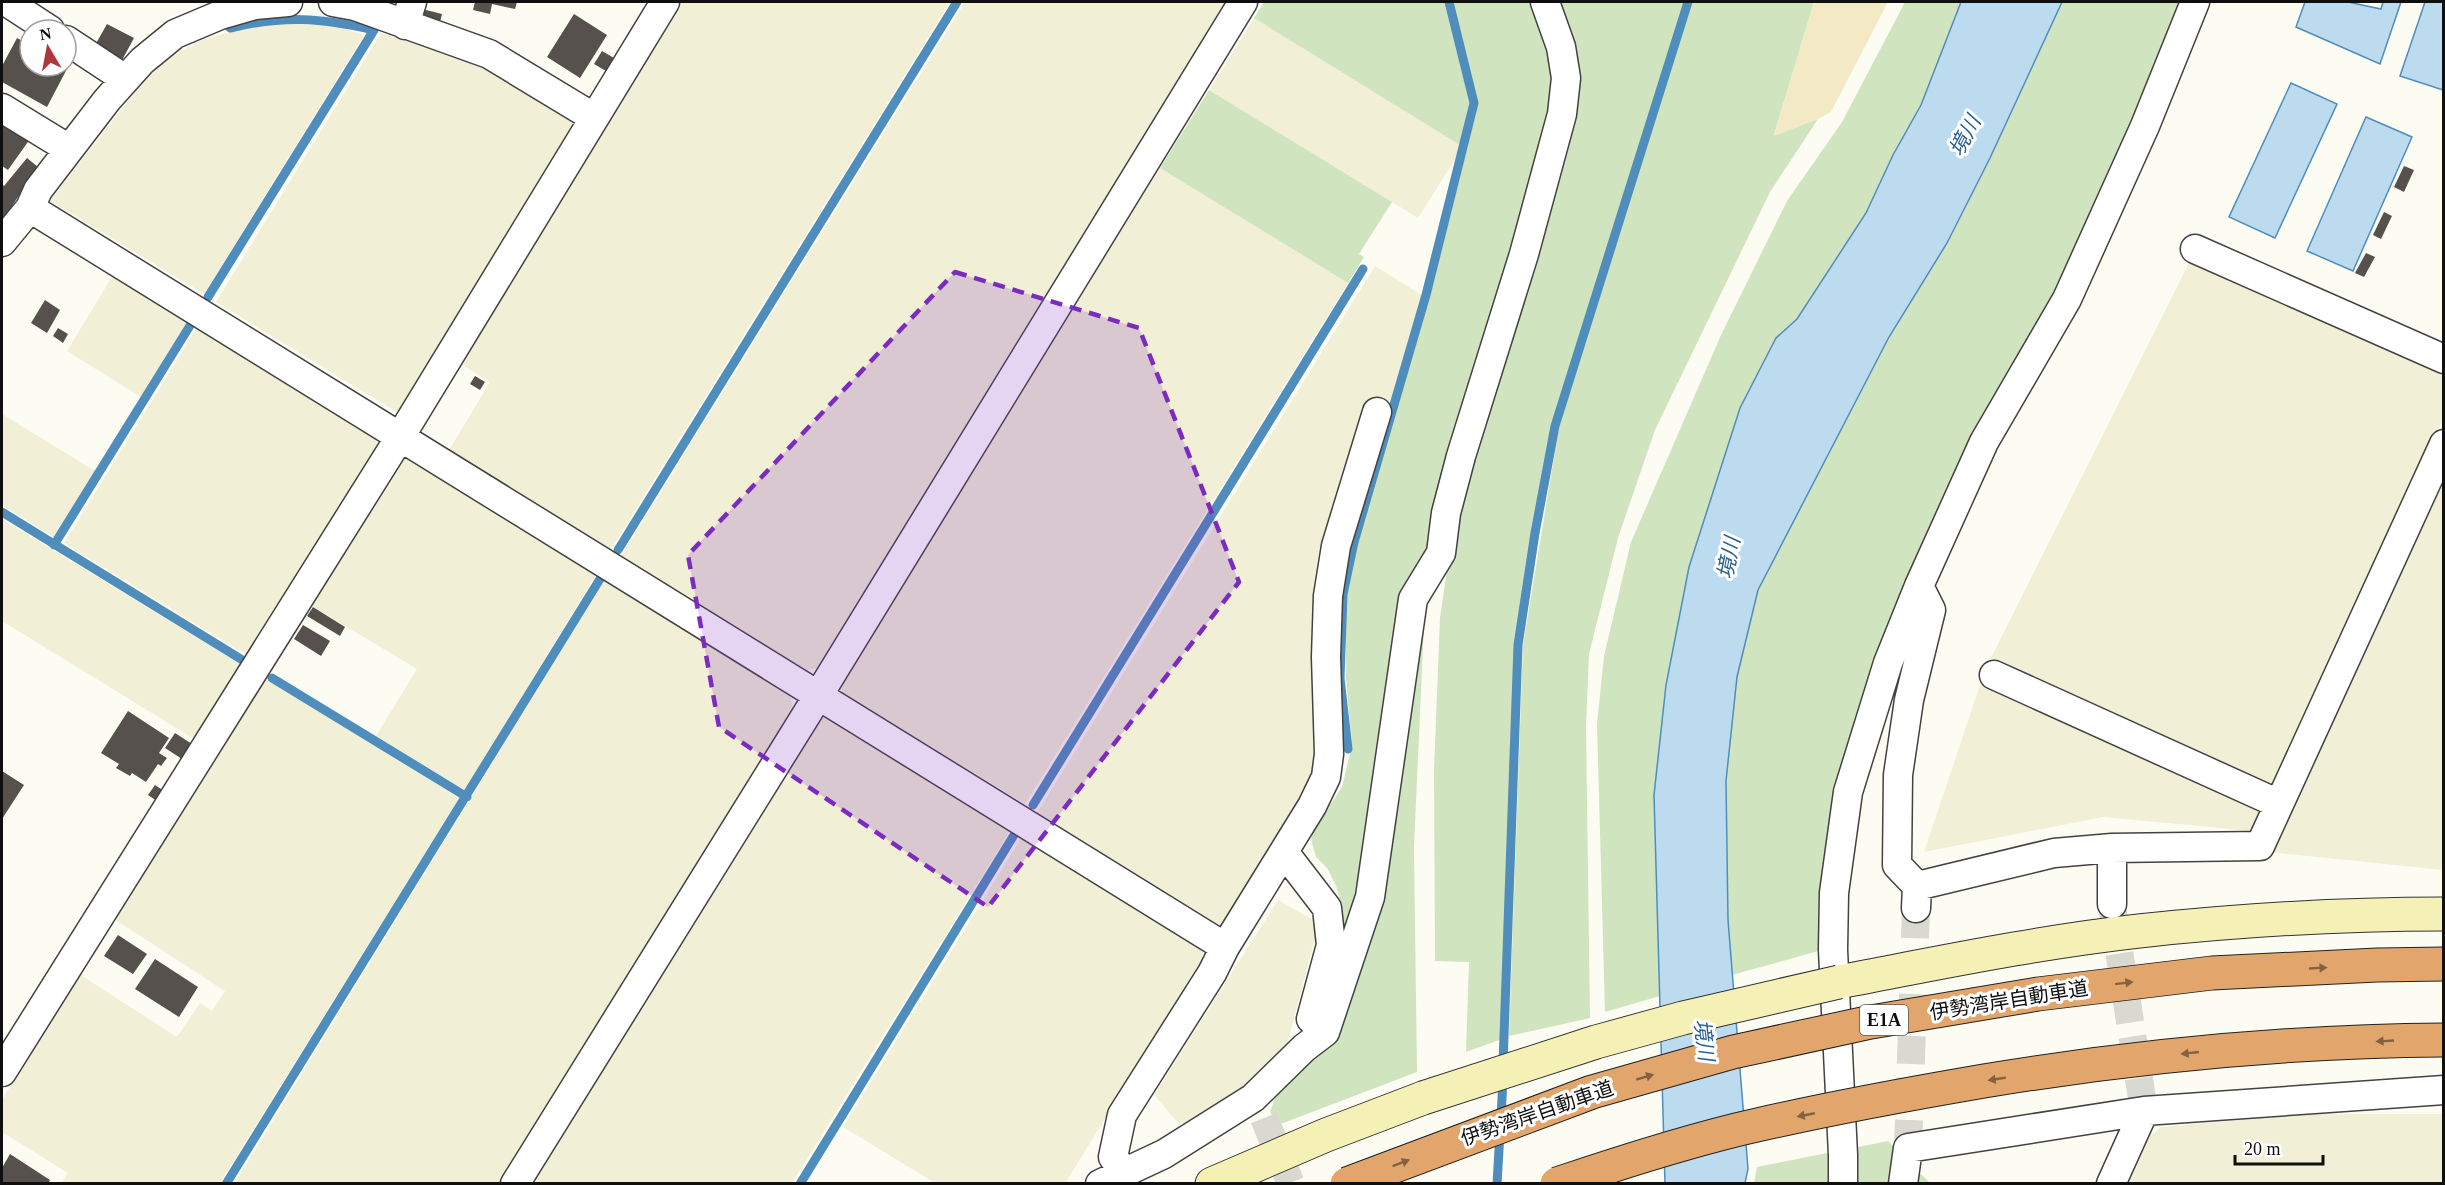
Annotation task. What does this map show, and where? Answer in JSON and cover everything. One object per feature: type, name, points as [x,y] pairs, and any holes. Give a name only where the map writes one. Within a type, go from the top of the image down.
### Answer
[{"type":"highway","name":"伊勢湾岸自動車道","points":[[1347,1184],[1592,1092],[1733,1052],[1871,1022],[2038,994],[2212,973],[2444,964]]},
{"type":"highway","points":[[1557,1184],[1606,1167],[1755,1125],[1929,1090],[2094,1063],[2240,1048],[2444,1040]]},
{"type":"street","points":[[7,2],[32,18]]},
{"type":"street","points":[[2,242],[30,208],[38,190],[106,100],[142,61],[175,34],[220,15],[255,5],[288,2]]},
{"type":"street","points":[[333,2],[408,13],[489,54],[593,117]]},
{"type":"street","points":[[2,1072],[399,437],[665,2]]},
{"type":"street","points":[[515,1184],[818,696],[1243,2]]},
{"type":"street","points":[[1377,412],[1336,546],[1328,596],[1326,657],[1329,754],[1326,777],[1312,806],[1225,946],[1212,973],[1122,1115],[1113,1157],[1112,1178],[1258,1108],[1304,1048],[1325,1032],[1370,897],[1413,598],[1441,554],[1446,513],[1461,456],[1524,254],[1562,114],[1566,78],[1561,47],[1545,2]]},
{"type":"street","points":[[1843,1184],[1833,950],[1834,893],[1848,792],[1888,663],[1919,586],[1984,442],[2067,299],[2145,126],[2195,2]]},
{"type":"street","points":[[78,48],[125,79]]},
{"type":"street","points":[[2,108],[69,149]]},
{"type":"street","points":[[30,208],[1225,946]]},
{"type":"street","points":[[2194,249],[2444,359]]},
{"type":"street","points":[[1919,586],[1931,610],[1909,700],[1899,765],[1897,843],[1897,865],[1916,897],[2054,853],[2112,848],[2260,846],[2444,444]]},
{"type":"street","points":[[1994,675],[2279,804]]},
{"type":"street","points":[[2112,848],[2112,904]]},
{"type":"street","points":[[1284,852],[1327,908],[1331,945],[1304,1048]]},
{"type":"street","points":[[1212,1184],[1326,1135],[1423,1098],[1528,1062],[1683,1018],[1839,982],[2003,951],[2139,931],[2295,919],[2444,914]]},
{"type":"street","points":[[1903,1184],[1908,1148],[2144,1111],[2443,1090]]},
{"type":"street","points":[[2111,1184],[2144,1111]]},
{"type":"highlighted area","points":[[955,272],[1139,328],[1239,582],[988,907],[719,727],[688,555]]},
{"type":"shaded area","points":[[679,2],[950,2],[610,551],[448,452],[490,382],[456,361]]},
{"type":"shaded area","points":[[965,2],[1229,2],[817,668],[807,670],[621,556]]},
{"type":"shaded area","points":[[1254,18],[1463,147],[1418,218],[1209,90]]},
{"type":"shaded area","points":[[294,22],[330,24],[364,35],[204,294],[50,201],[141,84],[170,57],[204,39],[241,29]]},
{"type":"shaded area","points":[[381,33],[479,62],[572,119],[575,131],[400,414],[216,302]]},
{"type":"shaded area","points":[[1160,168],[1348,283],[1025,804],[842,692],[841,684]]},
{"type":"shaded area","points":[[2192,257],[2443,370],[2443,419],[2253,831],[2103,817],[1924,852],[1985,670]]},
{"type":"shaded area","points":[[1375,266],[1423,296],[1393,408],[1366,400],[1319,549],[1313,591],[1315,776],[1222,926],[1037,813]]},
{"type":"shaded area","points":[[113,275],[188,320],[141,397],[67,351]]},
{"type":"shaded area","points":[[198,326],[375,434],[378,451],[250,657],[64,543]]},
{"type":"shaded area","points":[[2,414],[95,471],[54,537],[2,505]]},
{"type":"shaded area","points":[[398,458],[411,458],[598,571],[465,790],[376,736],[417,669],[309,604]]},
{"type":"shaded area","points":[[2443,464],[2443,870],[2269,852]]},
{"type":"shaded area","points":[[2,519],[245,667],[199,742],[2,621]]},
{"type":"shaded area","points":[[607,576],[788,686],[793,709],[502,1183],[234,1184]]},
{"type":"shaded area","points":[[264,678],[459,798],[220,1183],[62,1183],[68,1173],[2,1132],[2,1100],[79,974],[177,1037],[200,1003],[212,1011],[225,991],[114,919]]},
{"type":"shaded area","points":[[833,716],[1013,826],[792,1183],[524,1184],[810,719]]},
{"type":"shaded area","points":[[1023,835],[1199,942],[1203,959],[1066,1182],[935,1183],[843,1127]]},
{"type":"shaded area","points":[[1278,900],[1319,923],[1286,1049],[1237,1092],[1189,1121],[1179,1124],[1154,1095]]},
{"type":"shaded area","points":[[2304,1114],[2443,1114],[2443,1183],[2123,1184],[2141,1143],[2161,1127]]},
{"type":"green space","points":[[1264,2],[1447,2],[1471,103],[1463,147],[1254,18]]},
{"type":"green space","points":[[1452,2],[1536,2],[1560,79],[1447,479],[1359,890],[1344,947],[1342,905],[1327,868],[1316,857],[1311,839],[1316,826],[1342,787],[1352,745],[1346,678],[1346,594],[1357,543],[1428,295],[1475,102]]},
{"type":"green space","points":[[1557,2],[1684,2],[1553,420],[1533,523],[1515,646],[1502,1039],[1466,1052],[1469,962],[1435,961],[1434,770],[1440,618],[1454,521],[1571,124]]},
{"type":"green space","points":[[1692,2],[1814,2],[1774,135],[1818,119],[1770,192],[1655,430],[1618,538],[1589,654],[1586,726],[1590,1018],[1509,1036],[1523,645],[1559,427]]},
{"type":"green space","points":[[1905,2],[1961,2],[1921,105],[1893,155],[1866,213],[1797,319],[1776,338],[1666,685],[1654,795],[1660,996],[1605,1012],[1597,724],[1604,656],[1631,542],[1721,335],[1787,201],[1842,122]]},
{"type":"green space","points":[[2062,2],[2183,2],[2060,289],[1908,586],[1822,950],[1732,975],[1728,920],[1726,781],[1737,677],[1758,590],[1889,337],[1947,243],[1990,158]]},
{"type":"green space","points":[[1209,90],[1392,202],[1359,254],[1364,257],[1348,283],[1160,168]]},
{"type":"green space","points":[[1425,601],[1414,847],[1417,1072],[1278,1125],[1270,1112],[1279,1087],[1333,1042]]},
{"type":"green space","points":[[1888,1141],[1930,1183],[1754,1184],[1757,1167]]},
{"type":"sand","points":[[1814,2],[1888,2],[1831,112],[1774,136]]},
{"type":"water","name":"境川","points":[[1961,2],[2062,2],[1990,158],[1947,243],[1889,337],[1758,590],[1737,677],[1726,781],[1728,920],[1748,1169],[1745,1183],[1665,1184],[1654,795],[1666,685],[1689,567],[1740,408],[1776,338],[1797,319],[1866,213],[1893,155],[1921,105]]},
{"type":"water","points":[[2305,2],[2348,2],[2381,9],[2383,2],[2401,2],[2380,64],[2296,27]]},
{"type":"water","points":[[2425,2],[2443,2],[2443,90],[2400,76]]},
{"type":"water","points":[[2291,83],[2337,104],[2275,238],[2229,217]]},
{"type":"water","points":[[2366,117],[2412,137],[2353,271],[2307,251]]},
{"type":"building","points":[[475,2],[517,2],[515,9],[492,4],[490,14],[473,10]]},
{"type":"building","points":[[422,9],[442,14],[440,22],[420,17]]},
{"type":"building","points":[[574,14],[607,35],[580,78],[547,57]]},
{"type":"building","points":[[107,24],[134,38],[121,62],[94,47]]},
{"type":"building","points":[[17,38],[18,78],[62,78],[47,107],[2,82],[2,66]]},
{"type":"building","points":[[602,51],[614,58],[606,71],[594,64]]},
{"type":"building","points":[[2,120],[30,139],[8,170],[2,166]]},
{"type":"building","points":[[27,158],[38,167],[2,221],[2,184],[4,186]]},
{"type":"building","points":[[2404,166],[2414,170],[2404,192],[2394,187]]},
{"type":"building","points":[[2384,212],[2392,216],[2381,239],[2373,235]]},
{"type":"building","points":[[2366,253],[2375,257],[2364,277],[2355,273]]},
{"type":"building","points":[[45,300],[60,310],[47,333],[31,323]]},
{"type":"building","points":[[58,328],[68,334],[63,343],[53,336]]},
{"type":"building","points":[[475,376],[485,382],[480,390],[470,384]]},
{"type":"building","points":[[313,607],[345,627],[340,636],[307,616]]},
{"type":"building","points":[[303,625],[330,641],[321,656],[294,639]]},
{"type":"building","points":[[128,711],[169,738],[159,753],[167,758],[161,766],[158,764],[146,782],[132,773],[130,776],[116,768],[119,764],[101,753]]},
{"type":"building","points":[[175,733],[192,744],[182,759],[165,748]]},
{"type":"building","points":[[2,771],[24,785],[2,819]]},
{"type":"building","points":[[155,785],[164,791],[157,801],[148,795]]},
{"type":"building","points":[[118,935],[147,954],[133,974],[104,956]]},
{"type":"building","points":[[155,959],[198,987],[179,1017],[135,989]]},
{"type":"building","points":[[10,1154],[50,1180],[48,1184],[2,1184],[2,1168]]},
{"type":"waterway","points":[[618,550],[957,2]]},
{"type":"waterway","points":[[1348,749],[1340,678],[1343,594],[1354,542],[1426,295],[1474,103],[1449,2]]},
{"type":"waterway","points":[[1503,1064],[1518,645],[1535,533],[1555,426],[1688,2]]},
{"type":"waterway","points":[[208,297],[374,30],[337,23],[302,20],[268,21],[230,28]]},
{"type":"waterway","points":[[1033,805],[1363,269]]},
{"type":"waterway","points":[[54,545],[191,324]]},
{"type":"waterway","points":[[2,512],[244,661]]},
{"type":"waterway","points":[[226,1184],[600,579]]},
{"type":"waterway","points":[[272,678],[467,797]]},
{"type":"waterway","points":[[800,1184],[1014,835]]},
{"type":"waterway","points":[[1501,1118],[1503,1078]]},
{"type":"waterway","points":[[1497,1184],[1500,1132]]},
{"type":"tunnel","points":[[1908,1148],[1916,908]]},
{"type":"tunnel","points":[[2113,912],[2144,1111]]},
{"type":"tunnel","points":[[1264,1118],[1291,1184]]}]
